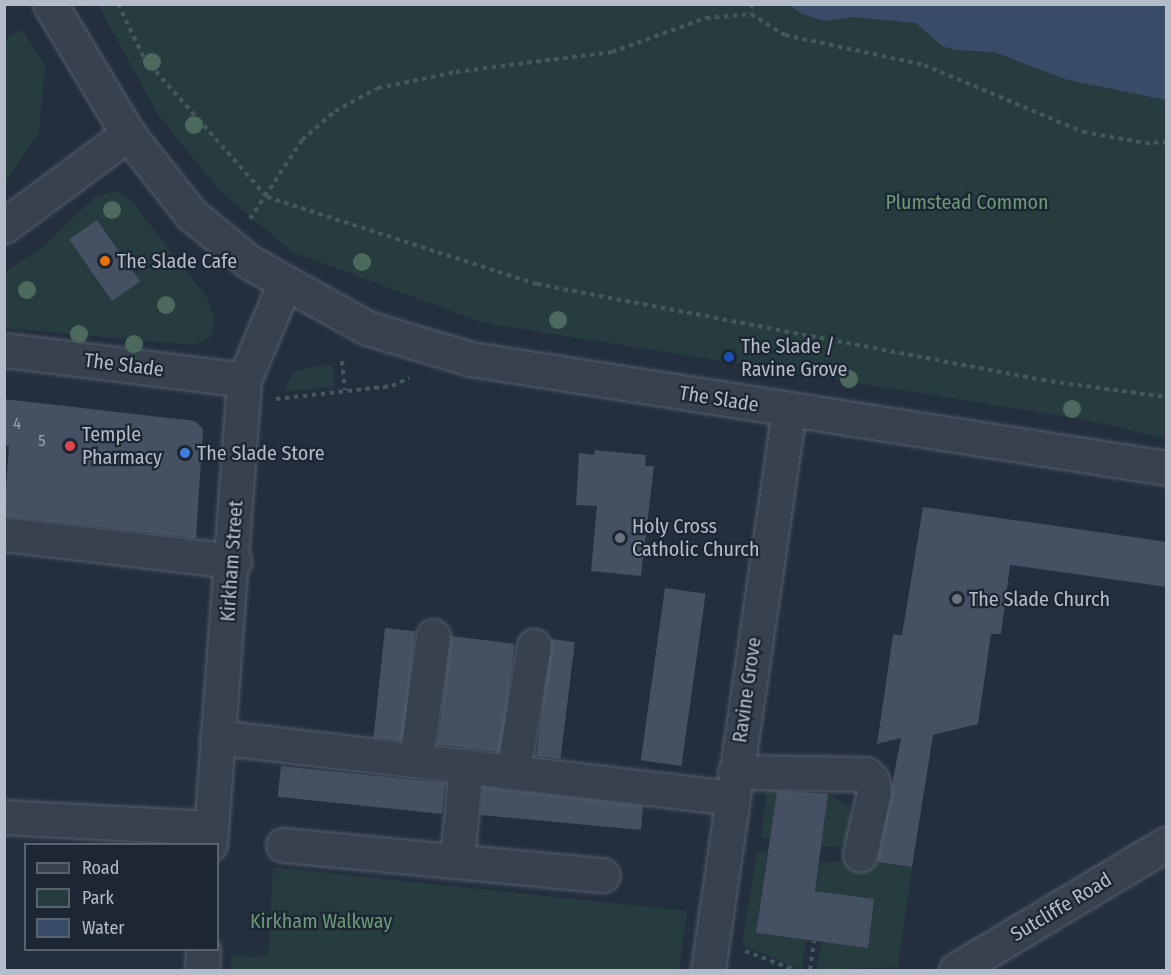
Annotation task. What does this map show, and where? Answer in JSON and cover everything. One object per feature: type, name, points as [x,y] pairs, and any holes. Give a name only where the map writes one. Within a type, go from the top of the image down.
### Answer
[{"type":"street","name":"The Slade","points":[[50,4],[128,134],[191,214],[284,285],[367,328],[471,359],[1167,468]]},
{"type":"street","points":[[4,226],[128,134]]},
{"type":"street","name":"Kirkham Street","points":[[210,836],[234,561],[244,380],[284,285]]},
{"type":"street","name":"The Slade","points":[[4,350],[244,380]]},
{"type":"street","name":"Ravine Grove","points":[[708,970],[789,410]]},
{"type":"street","points":[[4,534],[234,561]]},
{"type":"street","points":[[416,759],[433,636]]},
{"type":"street","points":[[513,771],[534,646]]},
{"type":"street","points":[[217,737],[513,771],[733,785],[866,774],[872,780],[873,792],[860,854]]},
{"type":"street","points":[[457,859],[466,765]]},
{"type":"street","points":[[4,817],[210,836]]},
{"type":"street","name":"Sutcliffe Road","points":[[956,970],[1167,844]]},
{"type":"street","points":[[283,845],[457,859],[603,875]]},
{"type":"street","points":[[201,970],[203,951]]},
{"type":"path","points":[[118,4],[144,58],[267,197],[537,284],[1042,380],[1167,397]]},
{"type":"path","points":[[751,14],[752,4]]},
{"type":"path","points":[[260,205],[302,140],[334,111],[378,88],[456,72],[612,52],[706,18],[751,14],[785,35],[924,65],[1083,132],[1145,143],[1167,142]]},
{"type":"path","points":[[342,361],[345,390]]},
{"type":"path","points":[[276,399],[392,386],[409,378]]},
{"type":"path","points":[[810,970],[814,941]]},
{"type":"path","points":[[736,947],[795,970]]},
{"type":"green space","name":"Plumstead Common","points":[[98,5],[1166,5],[1166,439],[1087,420],[484,323],[292,252],[220,191],[159,116]]},
{"type":"green space","points":[[22,29],[45,65],[39,133],[5,182],[5,39]]},
{"type":"green space","points":[[116,191],[129,198],[206,296],[215,318],[212,336],[193,345],[5,328],[5,271],[41,248],[95,197]]},
{"type":"green space","points":[[328,364],[334,368],[334,386],[284,392],[294,371]]},
{"type":"green space","points":[[767,786],[778,787],[770,839],[761,837]]},
{"type":"green space","points":[[828,794],[849,806],[852,822],[846,844],[838,847],[821,847]]},
{"type":"green space","points":[[757,851],[767,853],[756,933],[806,940],[802,970],[742,945]]},
{"type":"green space","points":[[860,860],[912,867],[898,967],[816,970],[822,942],[868,948],[873,899],[815,891],[819,863]]},
{"type":"green space","name":"Kirkham Walkway","points":[[273,867],[687,911],[679,970],[231,970],[231,955],[268,957]]},
{"type":"water","points":[[790,5],[1166,5],[1166,100],[1068,80],[994,52],[955,50],[942,46],[916,23],[853,17],[825,21],[802,14]]},
{"type":"building","name":"The Slade Cafe","points":[[97,220],[140,281],[112,301],[69,240]]},
{"type":"building","points":[[4,399],[195,421],[203,429],[196,538],[4,516],[9,446],[4,445]]},
{"type":"building","name":"Holy Cross Catholic Church","points":[[595,450],[646,455],[645,466],[654,466],[641,576],[591,571],[597,506],[576,505],[579,453],[594,455]]},
{"type":"building","name":"The Slade Church","points":[[923,507],[1167,542],[1167,587],[1010,565],[1001,634],[991,634],[978,724],[933,735],[912,867],[877,862],[901,738],[877,744],[893,635],[902,635]]},
{"type":"building","points":[[665,588],[706,594],[681,766],[641,760]]},
{"type":"building","points":[[385,628],[415,631],[403,741],[374,737]]},
{"type":"building","points":[[451,636],[515,644],[501,752],[438,744]]},
{"type":"building","points":[[551,639],[575,642],[560,759],[537,756]]},
{"type":"building","points":[[281,766],[445,783],[442,814],[278,797]]},
{"type":"building","points":[[483,787],[643,806],[641,830],[480,815]]},
{"type":"building","points":[[777,791],[828,794],[815,891],[874,899],[868,948],[756,933]]},
{"type":"place","name":"The Slade Cafe","points":[[105,261]]},
{"type":"place","name":"The Slade / Ravine Grove","points":[[729,357]]},
{"type":"place","name":"Temple Pharmacy","points":[[70,446]]},
{"type":"place","name":"The Slade Store","points":[[185,453]]},
{"type":"place","name":"Holy Cross Catholic Church","points":[[620,538]]},
{"type":"place","name":"The Slade Church","points":[[957,599]]}]
